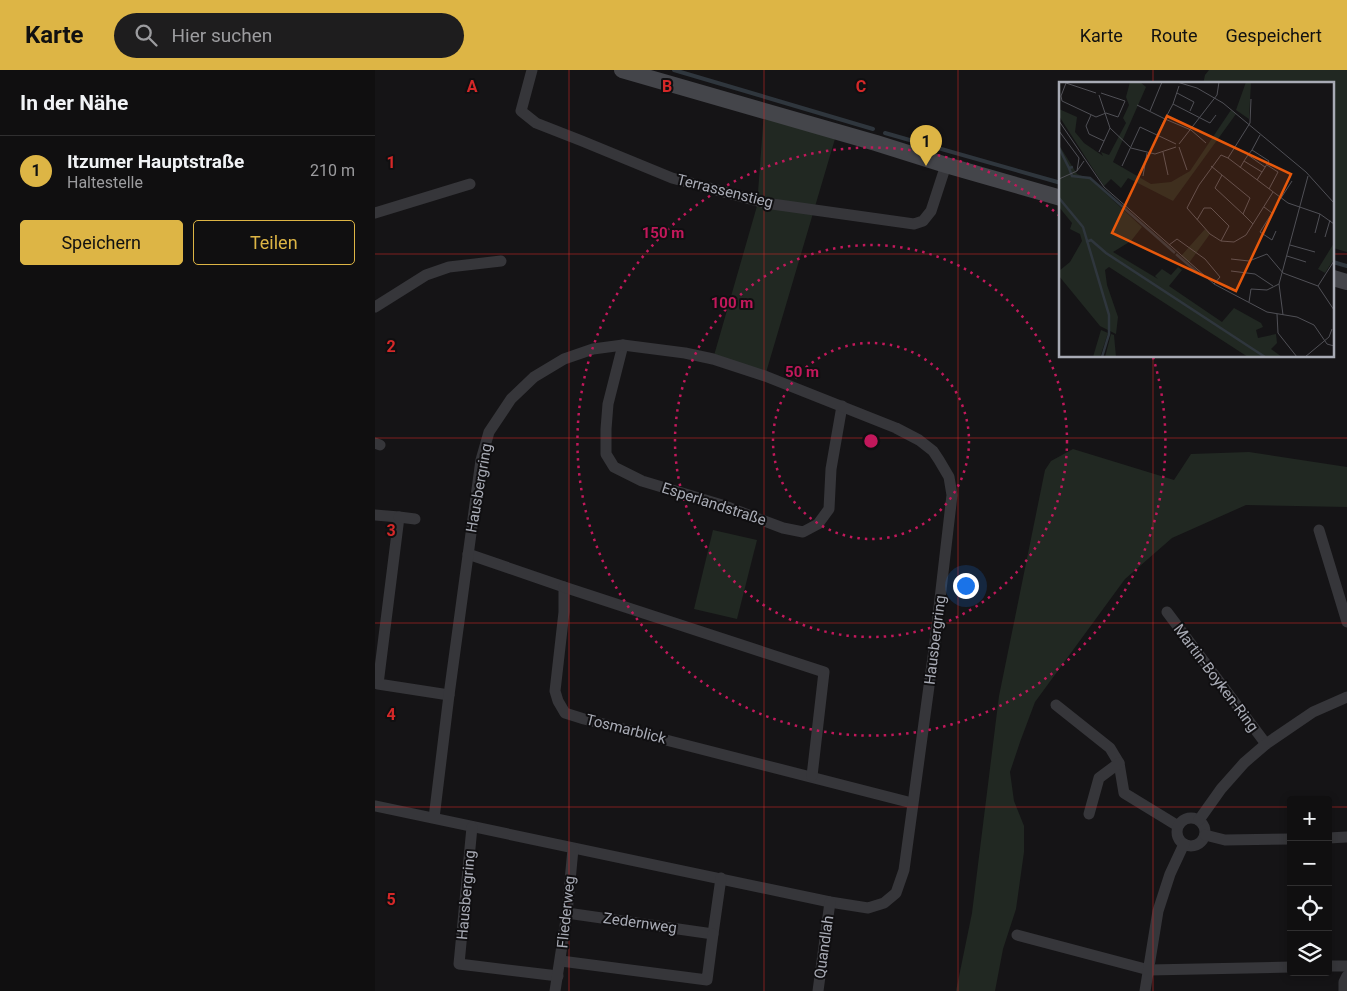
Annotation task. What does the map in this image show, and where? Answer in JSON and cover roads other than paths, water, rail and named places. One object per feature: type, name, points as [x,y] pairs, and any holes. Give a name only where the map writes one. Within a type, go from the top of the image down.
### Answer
[{"type":"main road","points":[[622,70],[1059,197]]},
{"type":"main road","points":[[1334,278],[1347,282]]},
{"type":"street","name":"Terrassenstieg","points":[[532,70],[521,111],[536,123],[672,178],[765,203],[914,224],[923,221],[931,211],[945,165]]},
{"type":"street","points":[[375,213],[470,184]]},
{"type":"street","points":[[375,307],[426,275],[449,267],[501,261]]},
{"type":"street","name":"Hausbergring","points":[[375,806],[830,902],[868,908],[884,903],[896,893],[904,870],[935,642],[952,495],[949,477],[933,451],[919,440],[896,428],[842,406],[765,376],[713,359],[685,353],[623,345],[593,349],[564,359],[534,377],[511,399],[489,432],[481,460],[434,818]]},
{"type":"street","name":"Esperlandstraße","points":[[623,345],[608,404],[606,429],[606,454],[614,467],[642,481],[722,505],[783,528],[803,532],[818,524],[829,509],[831,469],[842,406]]},
{"type":"street","points":[[375,515],[415,519]]},
{"type":"street","points":[[399,517],[376,683],[449,695]]},
{"type":"street","points":[[1319,530],[1347,622]]},
{"type":"street","points":[[468,554],[824,672],[812,776]]},
{"type":"street","name":"Tosmarblick","points":[[564,587],[564,612],[555,691],[565,713],[912,802]]},
{"type":"street","name":"Martin-Boyken-Ring","points":[[1167,612],[1266,744]]},
{"type":"street","name":"Martin-Boyken-Ring","points":[[1199,820],[1221,789],[1244,763],[1266,744],[1313,712],[1347,697]]},
{"type":"street","points":[[1056,705],[1111,748],[1119,763],[1124,793],[1178,826]]},
{"type":"street","points":[[1089,814],[1099,778],[1119,763]]},
{"type":"street","points":[[1189,818],[1199,820],[1204,826],[1205,835],[1203,839],[1197,845],[1184,844],[1177,834],[1178,826],[1189,818]]},
{"type":"street","name":"Hausbergring","points":[[472,827],[459,964],[558,976]]},
{"type":"street","points":[[1205,835],[1225,840],[1287,839]]},
{"type":"street","points":[[1332,838],[1347,837]]},
{"type":"street","points":[[1145,991],[1158,911],[1170,874],[1184,844]]},
{"type":"street","name":"Fliederweg","points":[[555,991],[561,961],[573,848]]},
{"type":"street","points":[[561,961],[706,986],[721,878]]},
{"type":"street","name":"Quandlah","points":[[817,991],[830,902]]},
{"type":"street","name":"Zedernweg","points":[[567,913],[713,934]]},
{"type":"street","points":[[1017,935],[1149,970],[1287,967]]},
{"type":"street","points":[[1332,966],[1347,966]]},
{"type":"street","points":[[1344,991],[1344,982],[1347,976]]},
{"type":"waterway","points":[[674,70],[873,129]]},
{"type":"waterway","points":[[885,133],[1059,182]]},
{"type":"waterway","points":[[1334,262],[1347,266]]},
{"type":"place","name":"Itzumer Hauptstraße","points":[[926,166]]}]
